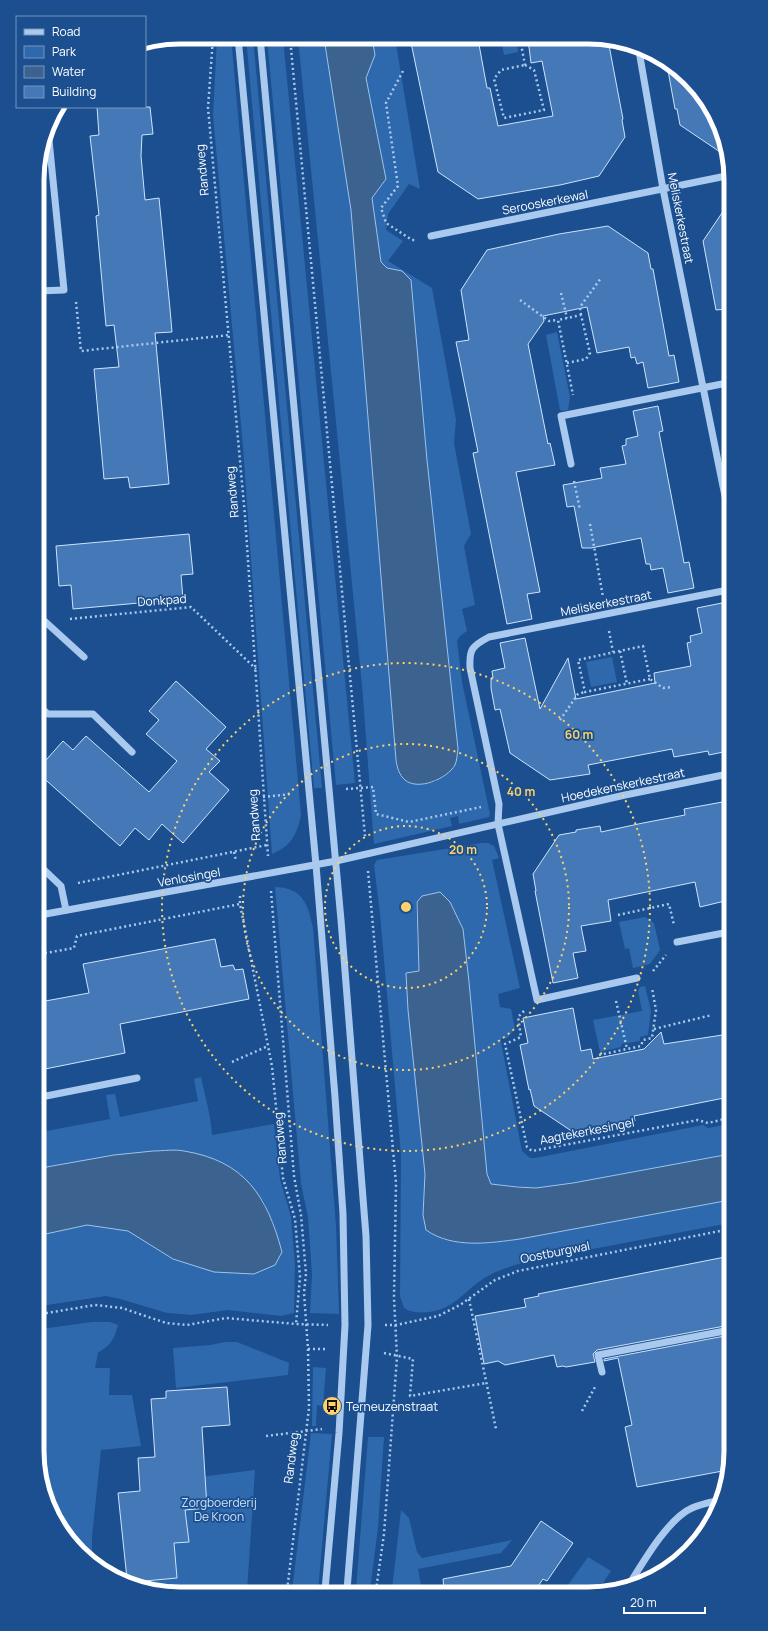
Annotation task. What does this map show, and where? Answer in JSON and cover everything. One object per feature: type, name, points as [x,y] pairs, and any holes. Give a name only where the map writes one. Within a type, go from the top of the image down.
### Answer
[{"type":"street","points":[[239,44],[316,865],[343,1214],[344,1348],[339,1433],[325,1587]]},
{"type":"street","points":[[261,44],[336,861],[366,1236],[368,1325],[348,1587]]},
{"type":"street","name":"Meliskerkestraat","points":[[640,54],[663,189],[724,491]]},
{"type":"street","points":[[44,291],[64,290],[49,143]]},
{"type":"street","name":"Serooskerkewal","points":[[431,236],[724,176]]},
{"type":"street","points":[[571,464],[561,416],[724,384]]},
{"type":"street","name":"Meliskerkestraat","points":[[499,804],[470,668],[469,655],[474,645],[488,638],[724,591]]},
{"type":"street","points":[[45,622],[84,657]]},
{"type":"street","points":[[44,710],[48,714],[93,714],[132,752]]},
{"type":"street","name":"Hoedekenskerkestraat","points":[[336,861],[625,795],[724,775]]},
{"type":"street","points":[[499,804],[498,824],[537,1000],[637,978]]},
{"type":"street","points":[[316,865],[336,861]]},
{"type":"street","name":"Venlosingel","points":[[44,914],[316,865]]},
{"type":"street","points":[[44,870],[61,886],[66,910]]},
{"type":"street","points":[[677,942],[724,933]]},
{"type":"street","points":[[44,1096],[137,1078]]},
{"type":"street","points":[[602,1372],[598,1354],[724,1331]]},
{"type":"street","points":[[633,1579],[654,1546],[678,1517],[691,1508],[714,1502]]},
{"type":"path","name":"Randweg","points":[[213,44],[208,108],[245,516],[263,797],[294,1176],[301,1215],[305,1267],[304,1292],[308,1349],[309,1408],[287,1587]]},
{"type":"path","points":[[291,44],[361,788],[396,1183],[394,1298],[397,1357],[384,1534],[376,1587]]},
{"type":"path","points":[[521,44],[525,65]]},
{"type":"path","points":[[525,65],[534,70],[544,110],[504,118],[494,79],[501,70],[525,65]]},
{"type":"path","points":[[403,70],[386,103],[398,186],[381,208],[386,223],[412,240],[431,236]]},
{"type":"path","points":[[567,363],[586,359],[590,353],[580,307],[601,278]]},
{"type":"path","points":[[64,290],[76,300],[81,351],[229,335]]},
{"type":"path","points":[[561,293],[566,318]]},
{"type":"path","points":[[520,300],[549,321],[581,315]]},
{"type":"path","points":[[558,320],[577,413]]},
{"type":"path","points":[[571,464],[580,510]]},
{"type":"path","points":[[590,524],[613,652]]},
{"type":"path","name":"Donkpad","points":[[45,622],[191,607],[256,669]]},
{"type":"path","points":[[585,692],[578,660],[643,646],[650,679],[663,688],[672,687]]},
{"type":"path","points":[[620,651],[626,684]]},
{"type":"path","points":[[560,720],[578,694],[650,679]]},
{"type":"path","points":[[329,791],[373,787],[376,814],[409,822],[499,804]]},
{"type":"path","points":[[263,797],[309,793]]},
{"type":"path","name":"Venlosingel","points":[[61,886],[267,845]]},
{"type":"path","points":[[234,852],[239,879],[240,904],[272,1066],[283,1178],[295,1219],[300,1277],[296,1324]]},
{"type":"path","points":[[44,953],[74,948],[77,936],[240,904]]},
{"type":"path","points":[[618,915],[669,904],[677,942],[649,976],[637,978]]},
{"type":"path","points":[[599,1055],[641,1046],[643,1040],[652,1038],[656,1010],[649,976]]},
{"type":"path","points":[[612,984],[627,1049]]},
{"type":"path","name":"Aagtekerkesingel","points":[[537,1000],[518,1016],[521,1037],[505,1044],[527,1147],[532,1151],[535,1152],[698,1120],[708,1123],[724,1119]]},
{"type":"path","points":[[654,1029],[712,1015]]},
{"type":"path","points":[[232,1062],[268,1046]]},
{"type":"path","name":"Oostburgwal","points":[[396,1325],[438,1316],[460,1305],[495,1280],[518,1270],[724,1230]]},
{"type":"path","points":[[469,1299],[496,1428]]},
{"type":"path","points":[[44,1314],[95,1305],[122,1308],[166,1323],[187,1325],[226,1318],[306,1325]]},
{"type":"path","points":[[308,1349],[344,1348]]},
{"type":"path","points":[[366,1349],[397,1357],[413,1359],[410,1396],[486,1383]]},
{"type":"path","points":[[582,1411],[602,1372]]},
{"type":"path","points":[[266,1436],[324,1429]]},
{"type":"green space","points":[[217,44],[232,44],[301,815],[292,839],[279,851],[272,854],[243,447],[213,115]]},
{"type":"green space","points":[[247,44],[254,44],[322,788],[314,788]]},
{"type":"green space","points":[[268,44],[284,44],[355,783],[336,785]]},
{"type":"green space","points":[[299,44],[325,44],[351,210],[396,759],[422,784],[435,782],[446,774],[455,765],[458,749],[427,460],[411,281],[402,271],[387,268],[381,262],[372,198],[386,179],[366,77],[375,55],[373,44],[396,44],[420,189],[409,184],[388,214],[386,230],[403,241],[388,261],[432,288],[456,420],[454,443],[471,534],[464,546],[475,605],[462,609],[467,631],[460,636],[457,641],[462,682],[490,814],[489,817],[459,824],[458,816],[450,818],[452,826],[374,844],[362,685]]},
{"type":"green space","points":[[502,44],[517,44],[518,52],[504,55]]},
{"type":"green space","points":[[557,332],[570,397],[568,410],[562,411],[560,410],[546,335]]},
{"type":"green space","points":[[612,657],[617,682],[591,687],[586,662]]},
{"type":"green space","points":[[482,843],[488,843],[494,846],[499,858],[492,860],[520,988],[498,994],[500,1007],[511,1009],[515,1029],[507,1038],[501,1039],[501,1042],[522,1151],[530,1158],[703,1125],[708,1128],[724,1125],[724,1155],[573,1183],[536,1188],[491,1184],[487,1174],[463,929],[450,902],[440,892],[422,896],[416,902],[419,972],[406,973],[423,1148],[425,1180],[424,1215],[426,1230],[445,1240],[488,1243],[520,1239],[724,1201],[724,1224],[529,1261],[503,1269],[488,1276],[446,1307],[428,1312],[410,1311],[404,1308],[400,1296],[401,1155],[380,914],[374,865],[377,860]]},
{"type":"green space","points":[[275,887],[292,890],[303,899],[309,912],[313,928],[336,1226],[339,1314],[310,1313],[312,1274],[308,1217],[301,1184]]},
{"type":"green space","points":[[645,917],[654,923],[660,950],[650,964],[633,968],[629,948],[625,949],[619,922]]},
{"type":"green space","points":[[645,986],[651,1011],[648,1035],[640,1037],[640,1041],[622,1044],[621,1047],[600,1052],[593,1020],[642,1011],[638,991],[640,987]]},
{"type":"green space","points":[[201,1077],[212,1135],[274,1124],[280,1179],[291,1217],[295,1265],[294,1313],[281,1316],[228,1310],[191,1315],[167,1313],[106,1296],[44,1306],[44,1234],[87,1225],[128,1231],[173,1259],[282,1252],[274,1225],[263,1200],[114,1155],[44,1167],[44,1131],[110,1119],[106,1095],[115,1094],[120,1117],[198,1101],[194,1079]]},
{"type":"green space","points":[[92,1322],[110,1322],[118,1325],[112,1341],[98,1353],[95,1368],[110,1368],[109,1395],[132,1395],[141,1446],[101,1450],[92,1537],[92,1554],[72,1534],[62,1519],[54,1503],[45,1469],[44,1329]]},
{"type":"green space","points":[[237,1342],[289,1363],[288,1375],[176,1388],[173,1348]]},
{"type":"green space","points":[[313,1367],[326,1368],[323,1406],[317,1405],[316,1426],[312,1426]]},
{"type":"green space","points":[[311,1433],[332,1434],[318,1587],[292,1587]]},
{"type":"green space","points":[[368,1437],[384,1437],[378,1528],[370,1587],[356,1587]]},
{"type":"green space","name":"Zorgboerderij De Kroon","points":[[255,1470],[247,1587],[171,1587],[142,1581],[177,1578],[174,1543],[189,1541],[186,1516],[171,1518],[168,1481]]},
{"type":"green space","points":[[401,1510],[409,1518],[417,1552],[422,1558],[512,1540],[501,1553],[418,1569],[421,1587],[392,1587]]},
{"type":"green space","points":[[588,1557],[611,1571],[601,1586],[566,1587]]},
{"type":"water","points":[[325,44],[373,44],[375,55],[366,78],[386,179],[372,198],[381,262],[387,268],[402,271],[411,280],[427,460],[458,749],[456,763],[451,770],[439,779],[424,784],[411,783],[405,780],[400,773],[396,760],[351,210]]},
{"type":"water","points":[[440,892],[450,902],[463,929],[487,1174],[491,1184],[536,1188],[573,1183],[724,1155],[724,1201],[520,1239],[496,1242],[472,1243],[448,1240],[426,1230],[423,1215],[425,1174],[408,1010],[406,973],[419,971],[417,902],[422,896]]},
{"type":"water","points":[[180,1150],[205,1156],[223,1163],[238,1173],[250,1184],[269,1214],[282,1252],[275,1265],[254,1274],[214,1272],[173,1259],[128,1231],[87,1225],[44,1234],[44,1167],[114,1155]]},
{"type":"building","points":[[411,44],[479,44],[487,88],[490,88],[498,126],[553,116],[542,61],[531,63],[529,44],[597,44],[609,46],[625,137],[599,176],[560,185],[478,199],[438,172]]},
{"type":"building","points":[[668,70],[678,78],[696,97],[706,112],[714,128],[721,152],[680,125],[677,109],[675,109]]},
{"type":"building","points":[[150,107],[153,134],[142,135],[141,156],[145,200],[159,198],[172,332],[155,333],[169,484],[130,488],[128,477],[104,479],[94,369],[119,367],[114,325],[106,326],[96,216],[99,215],[90,136],[99,135],[97,108]]},
{"type":"building","points":[[724,210],[724,309],[716,310],[703,241]]},
{"type":"building","points":[[608,226],[648,253],[651,269],[653,269],[669,356],[674,355],[679,382],[648,388],[643,362],[637,364],[635,357],[631,358],[629,347],[597,353],[587,307],[543,316],[544,321],[528,344],[548,444],[550,443],[555,465],[516,472],[540,592],[527,594],[532,619],[507,624],[473,453],[478,452],[456,342],[469,340],[461,290],[487,250],[559,234]]},
{"type":"building","points":[[658,406],[663,431],[659,432],[684,563],[689,562],[694,588],[668,593],[663,568],[651,570],[650,564],[646,564],[641,538],[591,548],[582,548],[574,506],[567,507],[563,485],[602,478],[600,468],[626,464],[622,446],[626,445],[626,439],[638,436],[633,411]]},
{"type":"building","points":[[189,534],[193,574],[181,575],[183,599],[73,609],[71,585],[59,586],[56,546]]},
{"type":"building","points":[[722,603],[724,613],[724,752],[709,755],[708,751],[674,757],[672,749],[588,765],[590,774],[550,780],[510,753],[500,709],[495,710],[491,688],[491,678],[493,678],[492,671],[505,668],[500,643],[525,638],[540,709],[568,658],[576,699],[655,683],[654,673],[691,666],[687,643],[691,642],[690,636],[702,633],[697,608]]},
{"type":"building","points":[[176,681],[226,727],[206,749],[220,761],[209,772],[229,790],[183,843],[162,824],[149,840],[135,828],[120,846],[44,778],[44,762],[63,741],[73,750],[86,736],[149,792],[177,761],[146,734],[159,720],[149,711]]},
{"type":"building","points":[[724,802],[724,901],[700,907],[695,882],[608,900],[611,921],[581,926],[586,951],[573,953],[578,978],[553,983],[533,874],[559,835],[576,832],[576,830],[600,826],[601,832],[685,815],[684,809]]},
{"type":"building","points":[[215,939],[221,967],[233,965],[235,970],[243,969],[249,999],[120,1024],[125,1053],[44,1069],[44,1001],[89,993],[83,964]]},
{"type":"building","points":[[573,1008],[581,1051],[591,1049],[593,1059],[644,1049],[661,1032],[664,1044],[724,1035],[724,1098],[634,1116],[635,1121],[573,1132],[534,1106],[530,1089],[529,1090],[520,1045],[528,1043],[523,1018]]},
{"type":"building","points":[[724,1257],[724,1326],[597,1350],[593,1354],[595,1362],[566,1367],[557,1367],[554,1355],[505,1365],[498,1361],[484,1364],[475,1316],[526,1307],[524,1299],[539,1296],[538,1294]]},
{"type":"building","points":[[724,1336],[724,1460],[722,1471],[637,1487],[625,1427],[632,1425],[618,1358],[604,1361],[604,1359]]},
{"type":"building","points":[[227,1387],[230,1425],[202,1427],[207,1508],[185,1510],[189,1542],[174,1543],[177,1578],[142,1581],[127,1576],[118,1493],[140,1491],[138,1458],[155,1457],[151,1399],[166,1398],[166,1391]]},
{"type":"building","points":[[541,1521],[573,1543],[547,1581],[543,1579],[537,1587],[444,1587],[443,1579],[511,1566]]},
{"type":"place","name":"Terneuzenstraat","points":[[332,1406]]}]
